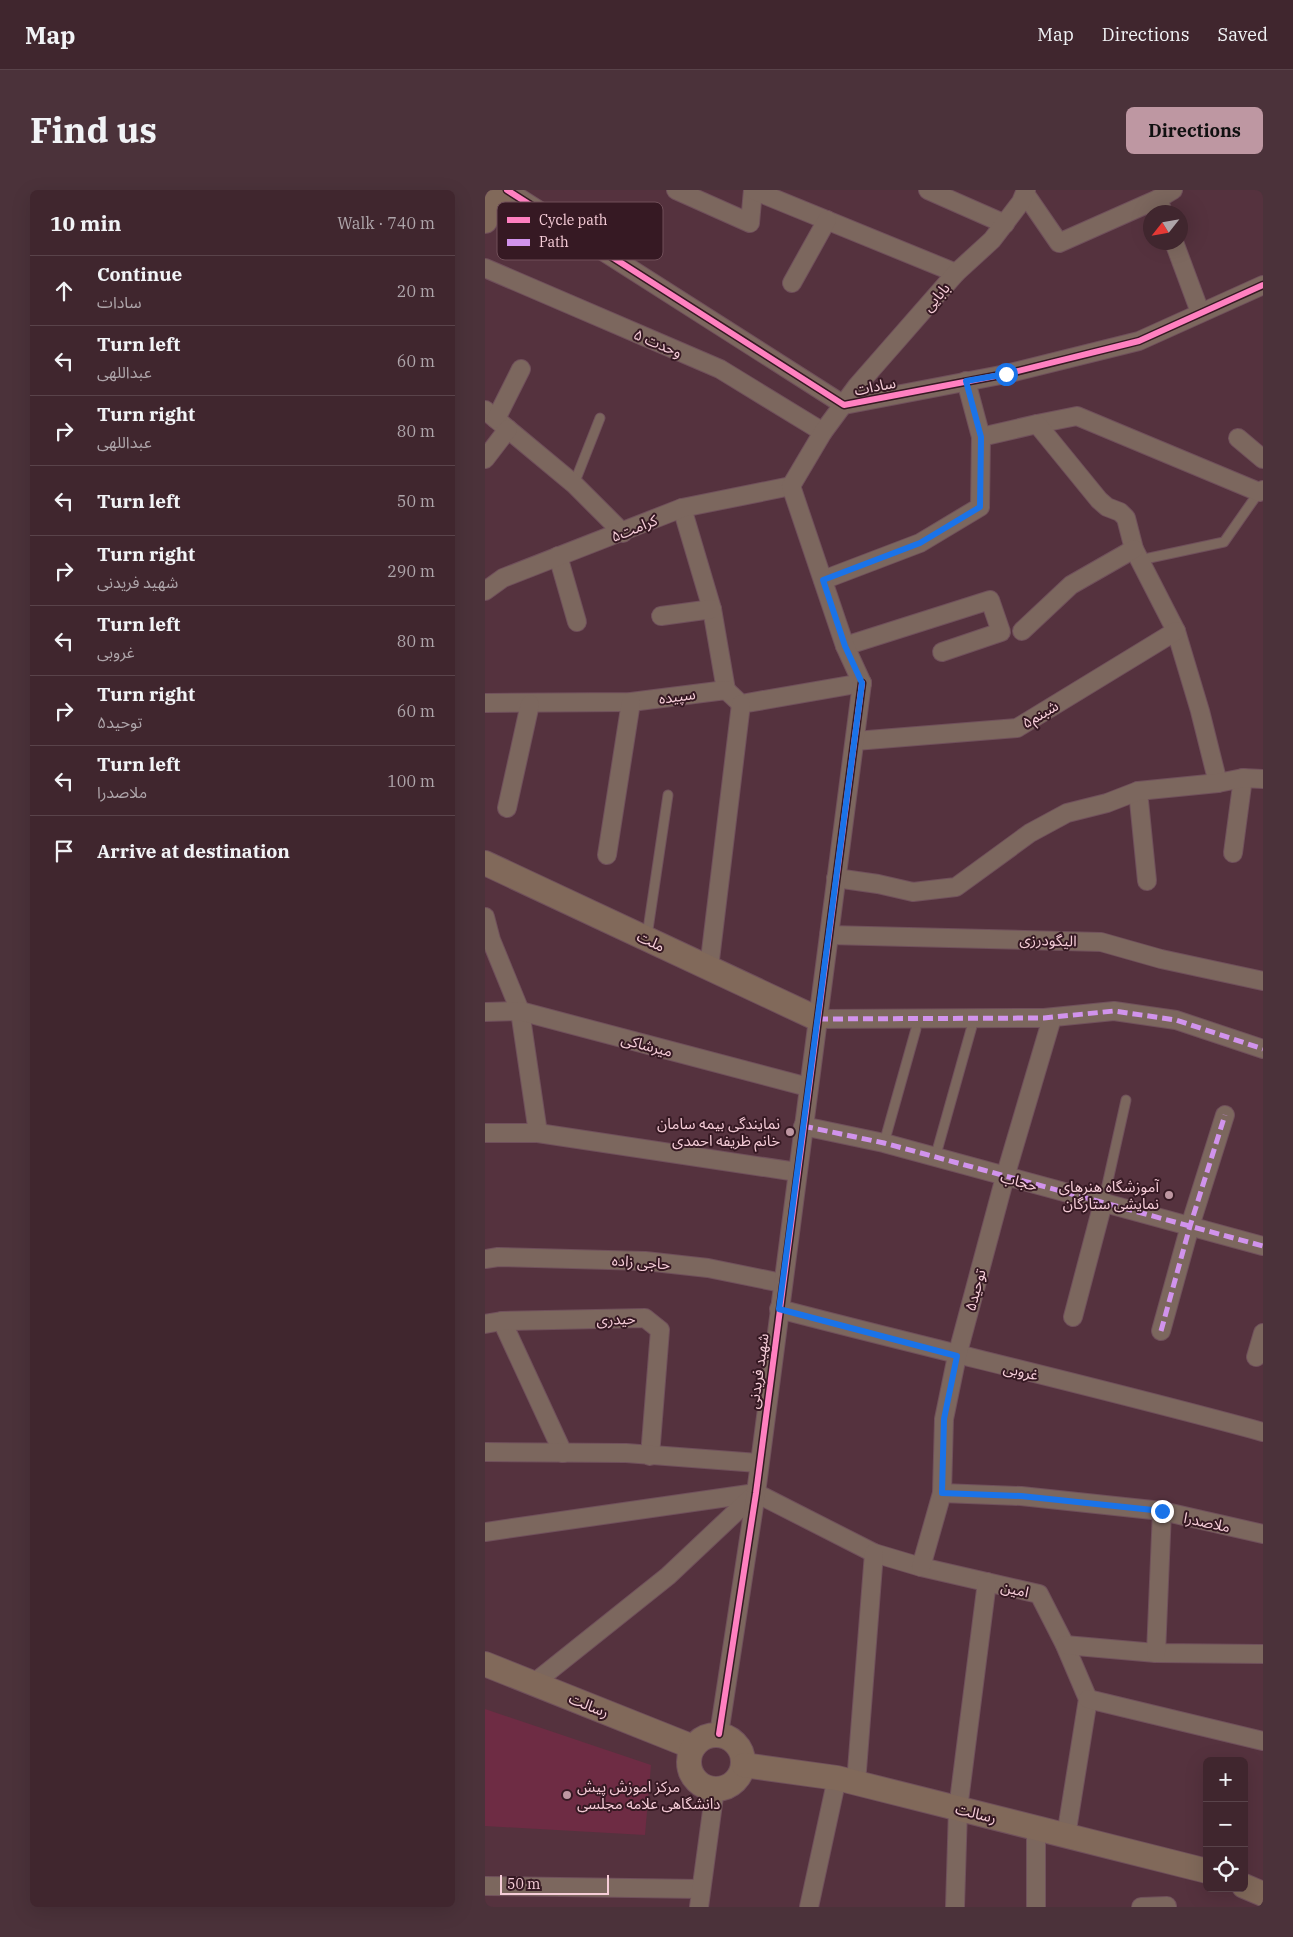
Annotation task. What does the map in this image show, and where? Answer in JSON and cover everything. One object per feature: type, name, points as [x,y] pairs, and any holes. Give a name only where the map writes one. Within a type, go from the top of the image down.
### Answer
[{"type":"street","points":[[485,221],[503,190]]},
{"type":"street","name":"سادات","points":[[507,190],[526,202]]},
{"type":"street","points":[[676,190],[750,224],[753,190],[956,273]]},
{"type":"street","points":[[928,190],[1005,224]]},
{"type":"street","points":[[1026,192],[1059,243],[1165,201]]},
{"type":"street","name":"بابایی","points":[[791,486],[823,432],[857,386],[956,273],[1005,224],[1026,192]]},
{"type":"street","points":[[792,283],[827,220]]},
{"type":"street","points":[[1177,250],[1200,312]]},
{"type":"street","name":"سادات","points":[[617,260],[844,405],[966,381],[1139,341],[1263,285]]},
{"type":"street","name":"وحدت ۵","points":[[485,268],[720,370],[823,432]]},
{"type":"street","points":[[485,459],[496,420],[521,369]]},
{"type":"street","points":[[823,580],[920,543],[980,507],[981,437],[966,381]]},
{"type":"street","points":[[981,437],[1077,416],[1261,491]]},
{"type":"street","points":[[496,420],[574,484],[623,532]]},
{"type":"street","points":[[1037,424],[1099,500],[1107,507],[1120,512],[1125,518],[1137,555],[1176,631],[1200,710],[1218,783]]},
{"type":"street","points":[[1238,438],[1263,459]]},
{"type":"street","points":[[741,704],[862,683],[845,646],[791,486]]},
{"type":"street","name":"کرامت۵","points":[[485,591],[503,578],[682,508],[791,486]]},
{"type":"street","points":[[682,508],[712,609],[725,690],[741,704]]},
{"type":"street","points":[[1022,631],[1071,585],[1137,555]]},
{"type":"street","points":[[558,556],[577,622]]},
{"type":"street","points":[[485,572],[503,578]]},
{"type":"street","points":[[845,646],[990,600],[1001,632],[942,652]]},
{"type":"street","points":[[661,616],[712,609]]},
{"type":"street","name":"شبنم۵","points":[[855,741],[1017,728],[1176,631]]},
{"type":"street","name":"شهید فریدنی","points":[[719,1734],[756,1493],[758,1463],[862,683]]},
{"type":"street","name":"سپیده","points":[[485,703],[631,702],[725,690]]},
{"type":"street","points":[[607,855],[631,702]]},
{"type":"street","points":[[507,808],[530,704]]},
{"type":"street","points":[[709,968],[741,704]]},
{"type":"street","points":[[1233,853],[1243,778]]},
{"type":"street","points":[[836,878],[878,884],[913,892],[956,887],[1030,832],[1067,813],[1138,791],[1218,783],[1243,778],[1263,779]]},
{"type":"street","points":[[1138,791],[1147,881]]},
{"type":"street","name":"ملت","points":[[485,863],[817,1019]]},
{"type":"street","points":[[485,917],[488,939],[520,1011],[538,1133]]},
{"type":"street","name":"الیگودرزی","points":[[829,935],[1101,942],[1161,959],[1263,981]]},
{"type":"street","name":"میرشاکی","points":[[485,1012],[520,1011],[809,1087]]},
{"type":"street","points":[[817,1019],[1052,1018],[1113,1011],[1176,1020],[1263,1049]]},
{"type":"street","name":"توحید۵","points":[[921,1567],[942,1493],[944,1419],[957,1356],[1005,1177],[1052,1018]]},
{"type":"street","points":[[1161,1331],[1190,1226],[1225,1115]]},
{"type":"street","name":"حجاب","points":[[803,1126],[884,1143],[1263,1246]]},
{"type":"street","points":[[485,1133],[538,1133],[797,1172]]},
{"type":"street","points":[[1073,1317],[1103,1203]]},
{"type":"street","name":"حاجی زاده","points":[[492,1258],[645,1261],[708,1268],[783,1283]]},
{"type":"street","name":"غروبی","points":[[779,1309],[957,1356],[1141,1399],[1263,1432]]},
{"type":"street","name":"حیدری","points":[[493,1322],[645,1318],[660,1330],[650,1456]]},
{"type":"street","points":[[493,1322],[563,1453]]},
{"type":"street","points":[[1256,1357],[1263,1333]]},
{"type":"street","points":[[485,1452],[626,1453],[758,1463]]},
{"type":"street","points":[[485,1532],[756,1493]]},
{"type":"street","points":[[534,1683],[668,1576],[756,1493]]},
{"type":"street","name":"امین","points":[[756,1493],[874,1553],[921,1567],[1039,1594],[1065,1645],[1088,1699]]},
{"type":"street","name":"ملاصدرا","points":[[942,1493],[1021,1496],[1162,1511],[1263,1534]]},
{"type":"street","points":[[1156,1653],[1162,1511]]},
{"type":"street","points":[[809,1907],[847,1781],[874,1553]]},
{"type":"street","points":[[955,1907],[958,1809],[987,1582]]},
{"type":"street","points":[[1065,1645],[1156,1653],[1263,1654]]},
{"type":"street","name":"رسالت","points":[[485,1664],[693,1747]]},
{"type":"street","points":[[1066,1836],[1088,1699],[1263,1741]]},
{"type":"street","points":[[719,1734],[735,1741],[743,1756],[744,1765],[737,1780],[731,1785],[715,1789],[706,1788],[692,1775],[689,1766],[693,1747],[704,1737],[719,1734]]},
{"type":"street","name":"رسالت","points":[[744,1765],[847,1781],[1203,1870]]},
{"type":"street","points":[[699,1907],[715,1789]]},
{"type":"street","points":[[1036,1828],[1036,1907]]},
{"type":"street","points":[[1248,1880],[1263,1882]]},
{"type":"street","points":[[485,1886],[701,1889]]},
{"type":"street","points":[[1248,1888],[1263,1894]]},
{"type":"street","points":[[1141,1907],[1167,1906]]},
{"type":"lane","points":[[574,484],[600,418]]},
{"type":"lane","points":[[1137,555],[1224,542],[1261,491]]},
{"type":"lane","points":[[647,939],[668,796]]},
{"type":"lane","points":[[935,1158],[974,1019]]},
{"type":"lane","points":[[884,1143],[916,1029]]},
{"type":"lane","points":[[1103,1203],[1126,1100]]},
{"type":"shaded area","name":"مرکز اموزش پیش دانشگاهی علامه مجلسی","points":[[485,1709],[651,1765],[645,1835],[485,1826]]},
{"type":"marked path","points":[[818,1019],[1044,1018],[1114,1011],[1176,1020],[1263,1049]]},
{"type":"marked path","points":[[1161,1331],[1190,1226],[1225,1115]]},
{"type":"marked path","points":[[803,1126],[884,1143],[1263,1246]]},
{"type":"cycle path","points":[[507,190],[526,202]]},
{"type":"cycle path","points":[[617,260],[844,405],[1006,374],[1139,341],[1263,285]]},
{"type":"cycle path","points":[[719,1734],[756,1493],[862,683]]},
{"type":"place","name":"نمایندگی بیمه سامان خانم ظریفه احمدی","points":[[790,1132]]},
{"type":"place","name":"آموزشگاه هنرهای نمایشی ستارگان","points":[[1169,1195]]},
{"type":"place","name":"مرکز اموزش پیش دانشگاهی علامه مجلسی","points":[[567,1795]]},
{"type":"route","points":[[1006,374],[966,381],[981,437],[980,507],[920,543],[823,580],[845,646],[862,683],[779,1309],[957,1356],[944,1419],[942,1493],[1021,1496],[1162,1511]]}]
